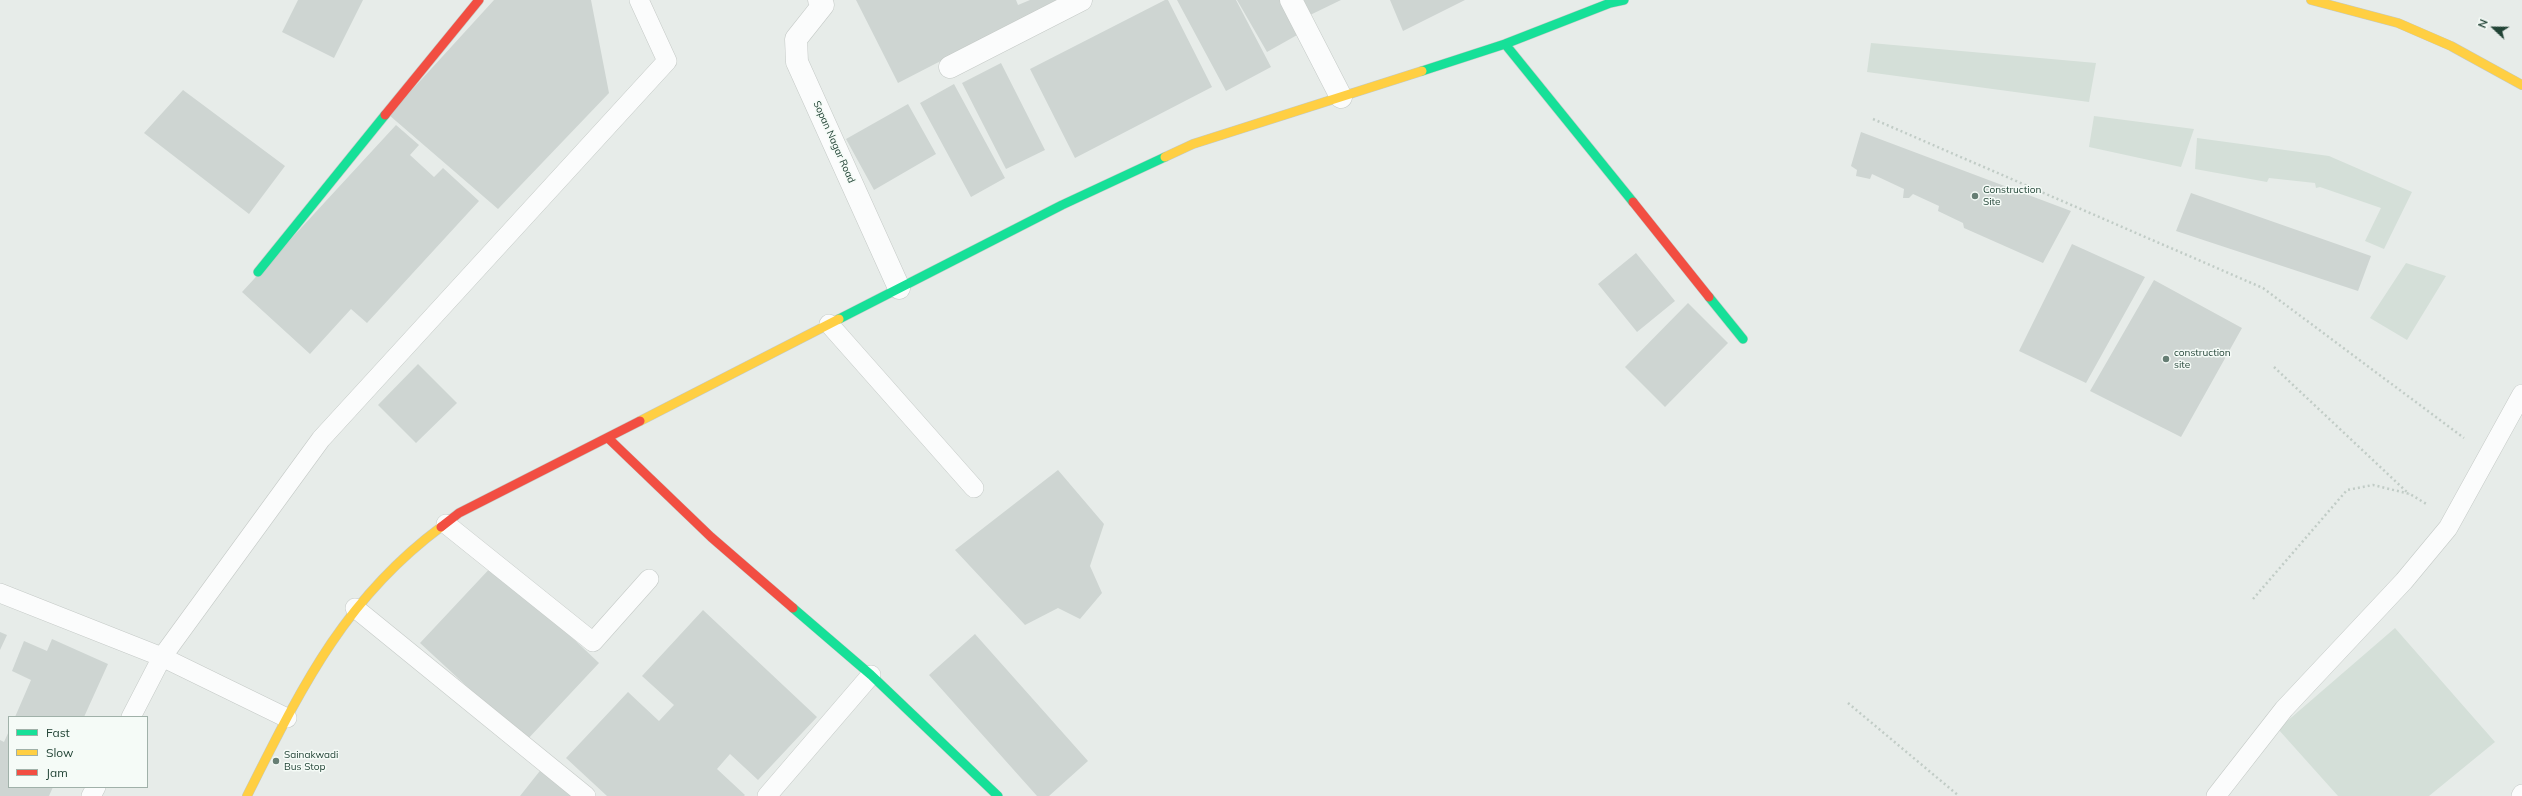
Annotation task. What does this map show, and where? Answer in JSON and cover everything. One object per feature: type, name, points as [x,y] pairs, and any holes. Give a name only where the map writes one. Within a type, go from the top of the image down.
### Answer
[{"type":"street","points":[[258,272],[480,0]]},
{"type":"street","name":"Sopan Nagar Road","points":[[819,0],[823,5],[796,39],[797,62],[899,288]]},
{"type":"street","points":[[950,68],[1081,0]]},
{"type":"street","points":[[1291,0],[1341,97]]},
{"type":"street","points":[[2311,0],[2398,23],[2451,46],[2522,86]]},
{"type":"street","points":[[247,796],[307,677],[355,608],[406,554],[459,513],[1062,205],[1193,144],[1505,44],[1615,1]]},
{"type":"street","points":[[1505,44],[1743,339]]},
{"type":"street","points":[[608,438],[711,537],[870,675],[998,796]]},
{"type":"lane","points":[[132,716],[162,657],[321,439],[667,61],[639,0]]},
{"type":"lane","points":[[829,324],[974,488]]},
{"type":"lane","points":[[2216,796],[2284,709],[2404,581],[2452,520],[2522,394]]},
{"type":"lane","points":[[446,524],[593,642],[649,579]]},
{"type":"lane","points":[[0,593],[162,657],[287,718]]},
{"type":"lane","points":[[355,608],[586,796]]},
{"type":"lane","points":[[767,796],[870,675]]},
{"type":"path","points":[[1872,119],[2263,288],[2488,456]]},
{"type":"path","points":[[2274,367],[2410,494],[2452,520]]},
{"type":"path","points":[[2253,599],[2347,490],[2373,485],[2410,494]]},
{"type":"path","points":[[1848,703],[1959,796]]},
{"type":"shaded area","points":[[1871,43],[2096,63],[2089,102],[1867,72]]},
{"type":"shaded area","points":[[2094,116],[2194,129],[2181,167],[2089,147]]},
{"type":"shaded area","points":[[2197,138],[2329,156],[2412,192],[2384,249],[2365,241],[2381,208],[2320,187],[2316,188],[2315,183],[2269,178],[2267,182],[2195,169]]},
{"type":"shaded area","points":[[2406,263],[2446,276],[2407,340],[2370,318]]},
{"type":"shaded area","points":[[2395,628],[2495,742],[2429,796],[2338,796],[2278,729]]},
{"type":"building","points":[[298,0],[363,0],[334,58],[282,32]]},
{"type":"building","points":[[494,0],[591,0],[609,93],[498,209],[389,115]]},
{"type":"building","points":[[856,0],[1016,0],[1018,5],[1030,0],[1059,0],[898,83]]},
{"type":"building","points":[[1165,0],[1168,0],[1212,87],[1075,158],[1030,69]]},
{"type":"building","points":[[1177,0],[1236,0],[1271,67],[1226,91]]},
{"type":"building","points":[[1237,0],[1289,0],[1306,30],[1267,52]]},
{"type":"building","points":[[1300,0],[1341,0],[1308,16]]},
{"type":"building","points":[[1390,0],[1465,0],[1403,31]]},
{"type":"building","points":[[1001,63],[1045,150],[1006,169],[962,83]]},
{"type":"building","points":[[954,84],[1005,178],[971,197],[920,103]]},
{"type":"building","points":[[183,90],[285,166],[249,214],[144,133]]},
{"type":"building","points":[[908,104],[936,154],[874,190],[846,139]]},
{"type":"building","points":[[396,125],[419,145],[410,155],[434,177],[443,168],[479,201],[367,323],[351,309],[310,354],[242,292]]},
{"type":"building","name":"Construction Site","points":[[1861,132],[2071,211],[2043,263],[1964,228],[1963,223],[1938,211],[1939,206],[1913,194],[1909,198],[1903,198],[1904,189],[1872,174],[1870,179],[1856,176],[1857,170],[1851,166]]},
{"type":"building","points":[[2191,193],[2371,256],[2358,291],[2176,231]]},
{"type":"building","points":[[2072,244],[2145,277],[2086,383],[2019,351]]},
{"type":"building","points":[[1636,253],[1675,301],[1637,332],[1598,284]]},
{"type":"building","name":"construction site","points":[[2154,280],[2242,328],[2181,437],[2090,391]]},
{"type":"building","points":[[1688,303],[1728,343],[1665,407],[1625,367]]},
{"type":"building","points":[[418,364],[457,403],[416,443],[378,405]]},
{"type":"building","points":[[1058,470],[1104,524],[1090,566],[1102,593],[1080,619],[1058,608],[1025,625],[955,550]]},
{"type":"building","points":[[494,564],[599,663],[526,741],[420,643]]},
{"type":"building","points":[[703,610],[817,717],[758,780],[730,754],[717,769],[745,795],[744,796],[607,796],[566,758],[628,692],[659,721],[674,705],[642,676]]},
{"type":"building","points":[[0,632],[7,635],[0,650]]},
{"type":"building","points":[[975,634],[1088,761],[1049,796],[1037,796],[929,675]]},
{"type":"building","points":[[52,639],[108,664],[84,716],[15,716],[31,680],[12,671],[24,641],[47,651]]},
{"type":"building","points":[[8,733],[8,788],[53,788],[49,796],[0,796],[0,740],[4,742]]},
{"type":"building","points":[[543,767],[578,796],[520,796]]},
{"type":"traffic: fast","points":[[1422,71],[1505,44],[1610,3],[1624,0]]},
{"type":"traffic: fast","points":[[1505,44],[1633,202]]},
{"type":"traffic: fast","points":[[258,272],[385,115]]},
{"type":"traffic: fast","points":[[839,319],[1062,205],[1165,157]]},
{"type":"traffic: fast","points":[[1709,297],[1743,339]]},
{"type":"traffic: fast","points":[[793,608],[871,675],[998,796]]},
{"type":"traffic: slow","points":[[2311,0],[2398,23],[2451,46],[2522,85]]},
{"type":"traffic: slow","points":[[1165,157],[1193,144],[1422,71]]},
{"type":"traffic: slow","points":[[640,421],[839,319]]},
{"type":"traffic: slow","points":[[247,796],[306,683],[351,616],[377,585],[407,555],[441,527]]},
{"type":"traffic: jam","points":[[385,115],[479,0]]},
{"type":"traffic: jam","points":[[1633,202],[1709,297]]},
{"type":"traffic: jam","points":[[441,527],[459,513],[640,421]]},
{"type":"traffic: jam","points":[[608,438],[711,537],[793,608]]},
{"type":"place","name":"Construction Site","points":[[1975,196]]},
{"type":"place","name":"construction site","points":[[2166,359]]},
{"type":"place","name":"Sainakwadi Bus Stop","points":[[276,761]]}]
